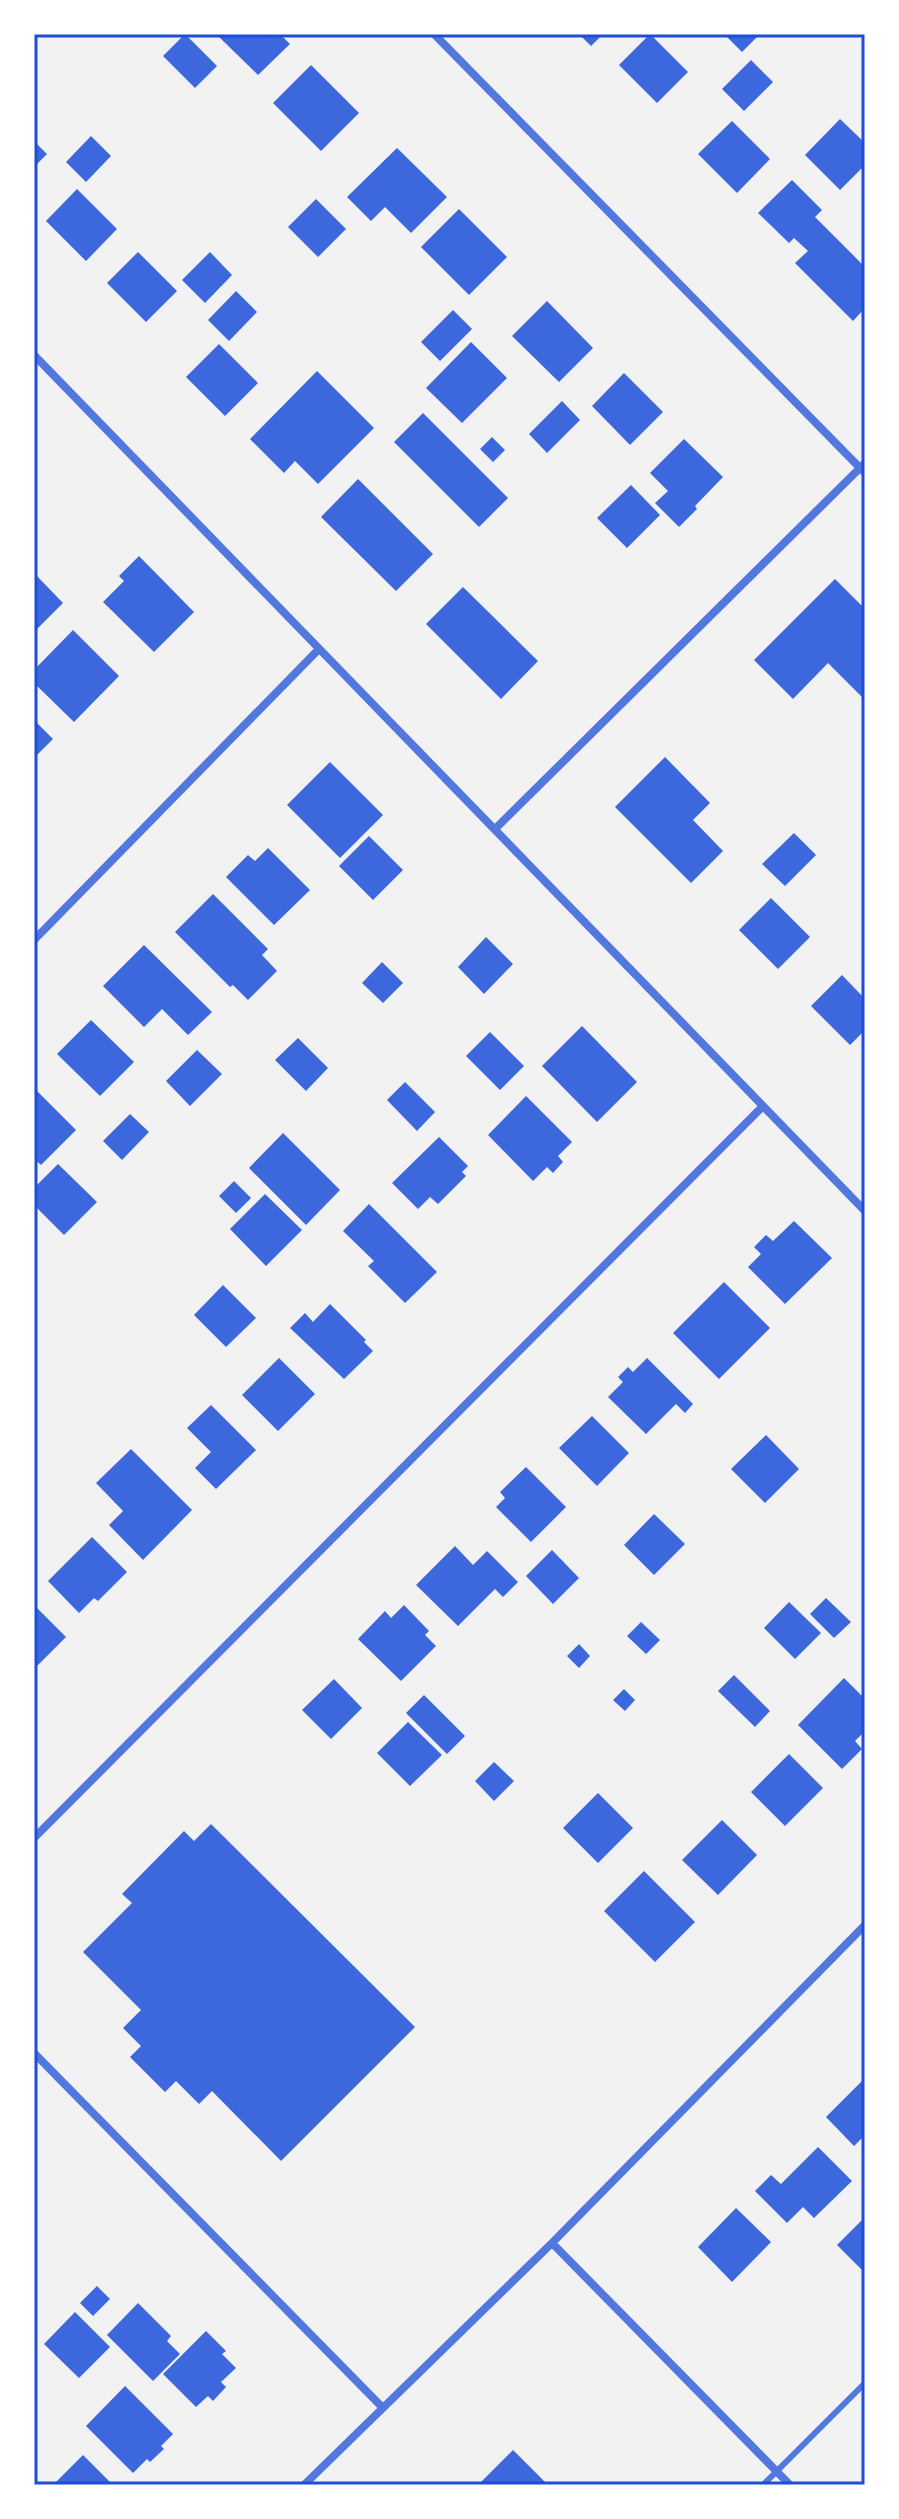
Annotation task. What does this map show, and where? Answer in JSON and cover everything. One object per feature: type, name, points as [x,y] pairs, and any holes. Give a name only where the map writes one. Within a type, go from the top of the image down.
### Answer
[{"type":"street","points":[[434,34],[863,468],[496,828]]},
{"type":"street","points":[[34,355],[865,1211]]},
{"type":"street","points":[[34,940],[318,650]]},
{"type":"street","points":[[34,1838],[762,1107]]},
{"type":"street","points":[[304,2485],[552,2243],[865,1925]]},
{"type":"street","points":[[34,2053],[382,2407]]},
{"type":"street","points":[[552,2243],[790,2485]]},
{"type":"lane","points":[[763,2485],[865,2383]]},
{"type":"building","points":[[185,34],[217,66],[195,88],[163,56]]},
{"type":"building","points":[[216,34],[280,34],[290,44],[258,75]]},
{"type":"building","points":[[579,34],[603,34],[591,46]]},
{"type":"building","points":[[650,34],[688,72],[657,103],[619,65]]},
{"type":"building","points":[[724,34],[760,34],[742,52]]},
{"type":"building","points":[[751,60],[773,82],[744,111],[722,89]]},
{"type":"building","points":[[311,65],[359,113],[321,151],[273,103]]},
{"type":"building","points":[[840,119],[865,143],[865,165],[840,190],[805,155]]},
{"type":"building","points":[[732,121],[770,159],[737,193],[698,154]]},
{"type":"building","points":[[91,136],[111,156],[86,182],[66,162]]},
{"type":"building","points":[[34,141],[47,154],[34,167]]},
{"type":"building","points":[[397,148],[447,197],[411,233],[385,207],[371,221],[347,197]]},
{"type":"building","points":[[792,180],[822,210],[815,217],[865,267],[865,308],[853,321],[795,263],[808,251],[794,238],[789,243],[758,213]]},
{"type":"building","points":[[77,189],[117,229],[86,261],[46,221]]},
{"type":"building","points":[[316,199],[346,229],[318,257],[288,227]]},
{"type":"building","points":[[459,209],[507,257],[469,295],[421,247]]},
{"type":"building","points":[[138,252],[177,291],[146,322],[107,283]]},
{"type":"building","points":[[210,252],[232,275],[205,303],[182,280]]},
{"type":"building","points":[[236,291],[257,312],[229,341],[208,320]]},
{"type":"building","points":[[547,301],[593,348],[559,382],[512,336]]},
{"type":"building","points":[[453,310],[472,329],[440,361],[421,342]]},
{"type":"building","points":[[471,342],[507,378],[462,423],[426,388]]},
{"type":"building","points":[[219,344],[258,383],[225,416],[186,377]]},
{"type":"building","points":[[317,371],[374,428],[318,484],[295,461],[284,473],[250,439]]},
{"type":"building","points":[[624,373],[663,412],[630,445],[592,406]]},
{"type":"building","points":[[562,401],[580,420],[547,453],[529,434]]},
{"type":"building","points":[[423,413],[508,498],[479,527],[394,442]]},
{"type":"building","points":[[492,437],[505,450],[493,462],[480,449]]},
{"type":"building","points":[[684,439],[723,477],[679,527],[655,503],[668,491],[650,473]]},
{"type":"building","points":[[358,479],[433,554],[396,591],[321,517]]},
{"type":"building","points":[[631,485],[660,515],[627,548],[597,518]]},
{"type":"building","points":[[139,556],[194,612],[154,652],[103,602],[124,581],[119,576]]},
{"type":"building","points":[[34,573],[63,603],[34,632]]},
{"type":"building","points":[[835,579],[865,609],[865,700],[828,663],[793,699],[754,660]]},
{"type":"building","points":[[463,587],[538,661],[501,699],[426,624]]},
{"type":"building","points":[[73,630],[119,676],[74,722],[34,683],[34,670]]},
{"type":"building","points":[[34,720],[53,739],[34,758]]},
{"type":"building","points":[[665,757],[710,803],[693,820],[723,851],[691,883],[615,807]]},
{"type":"building","points":[[330,762],[383,815],[340,858],[287,805]]},
{"type":"building","points":[[794,833],[816,855],[785,886],[762,864]]},
{"type":"building","points":[[369,836],[403,870],[373,900],[339,866]]},
{"type":"building","points":[[268,848],[310,890],[274,925],[226,877],[248,855],[255,861]]},
{"type":"building","points":[[213,894],[268,949],[262,955],[277,971],[248,1000],[233,985],[230,987],[175,932]]},
{"type":"building","points":[[771,898],[810,937],[778,969],[739,930]]},
{"type":"building","points":[[486,937],[513,964],[484,994],[458,967]]},
{"type":"building","points":[[144,945],[212,1012],[188,1035],[162,1009],[144,1027],[103,986]]},
{"type":"building","points":[[382,962],[403,983],[383,1003],[362,983]]},
{"type":"building","points":[[842,975],[865,999],[865,1030],[850,1045],[811,1006]]},
{"type":"building","points":[[91,1020],[134,1062],[100,1096],[57,1054]]},
{"type":"building","points":[[582,1026],[637,1082],[597,1122],[542,1066]]},
{"type":"building","points":[[490,1032],[524,1066],[500,1090],[466,1056]]},
{"type":"building","points":[[298,1038],[328,1068],[306,1091],[275,1060]]},
{"type":"building","points":[[197,1050],[222,1074],[190,1106],[166,1081]]},
{"type":"building","points":[[405,1082],[435,1112],[417,1131],[387,1100]]},
{"type":"building","points":[[34,1088],[76,1130],[41,1165],[34,1159]]},
{"type":"building","points":[[526,1096],[572,1142],[558,1156],[563,1162],[553,1173],[547,1167],[533,1181],[488,1135]]},
{"type":"building","points":[[130,1114],[149,1132],[122,1160],[103,1141]]},
{"type":"building","points":[[283,1133],[340,1190],[306,1225],[249,1168]]},
{"type":"building","points":[[439,1137],[468,1166],[462,1172],[466,1176],[438,1204],[430,1197],[418,1209],[392,1183]]},
{"type":"building","points":[[58,1164],[97,1202],[64,1235],[34,1205],[34,1188]]},
{"type":"building","points":[[234,1181],[251,1198],[236,1213],[219,1196]]},
{"type":"building","points":[[265,1194],[302,1230],[266,1266],[230,1229]]},
{"type":"building","points":[[369,1204],[437,1272],[405,1303],[368,1266],[374,1261],[343,1231]]},
{"type":"building","points":[[794,1221],[832,1258],[785,1304],[748,1267],[761,1254],[754,1247],[766,1235],[773,1241]]},
{"type":"building","points":[[724,1282],[770,1328],[719,1379],[673,1333]]},
{"type":"building","points":[[223,1285],[256,1318],[226,1347],[194,1315]]},
{"type":"building","points":[[330,1304],[373,1351],[344,1379],[290,1328],[305,1313],[313,1322]]},
{"type":"building","points":[[279,1358],[315,1394],[278,1431],[242,1395]]},
{"type":"building","points":[[647,1358],[693,1404],[685,1413],[676,1404],[646,1434],[608,1397],[623,1382],[618,1377],[628,1367],[633,1372]]},
{"type":"building","points":[[211,1405],[256,1450],[216,1489],[195,1468],[211,1452],[187,1428]]},
{"type":"building","points":[[592,1416],[629,1453],[597,1486],[559,1448]]},
{"type":"building","points":[[766,1435],[799,1469],[765,1503],[731,1469]]},
{"type":"building","points":[[131,1449],[192,1510],[143,1560],[109,1525],[123,1511],[96,1483]]},
{"type":"building","points":[[526,1467],[566,1507],[531,1542],[496,1507],[505,1498],[500,1492]]},
{"type":"building","points":[[654,1514],[685,1544],[654,1575],[624,1545]]},
{"type":"building","points":[[92,1537],[127,1572],[98,1601],[94,1598],[79,1613],[48,1581]]},
{"type":"building","points":[[455,1546],[473,1565],[487,1551],[518,1582],[503,1597],[495,1589],[458,1626],[416,1585]]},
{"type":"building","points":[[552,1550],[579,1578],[553,1604],[526,1576]]},
{"type":"building","points":[[826,1598],[851,1622],[834,1638],[810,1614]]},
{"type":"building","points":[[789,1602],[821,1633],[795,1659],[764,1628]]},
{"type":"building","points":[[34,1605],[66,1637],[34,1669]]},
{"type":"building","points":[[404,1605],[429,1631],[425,1635],[436,1646],[401,1681],[358,1639],[385,1611],[391,1618]]},
{"type":"building","points":[[641,1622],[660,1640],[646,1654],[627,1636]]},
{"type":"building","points":[[579,1644],[590,1656],[579,1668],[567,1656]]},
{"type":"building","points":[[734,1675],[770,1711],[755,1727],[718,1691]]},
{"type":"building","points":[[844,1678],[865,1699],[865,1731],[855,1741],[862,1749],[842,1769],[798,1725]]},
{"type":"building","points":[[334,1679],[362,1708],[331,1739],[302,1710]]},
{"type":"building","points":[[624,1689],[635,1700],[625,1711],[613,1700]]},
{"type":"building","points":[[424,1695],[465,1736],[447,1754],[406,1713]]},
{"type":"building","points":[[408,1722],[442,1755],[410,1786],[377,1753]]},
{"type":"building","points":[[789,1754],[823,1788],[785,1826],[751,1792]]},
{"type":"building","points":[[494,1762],[514,1781],[494,1801],[475,1781]]},
{"type":"building","points":[[598,1793],[633,1828],[598,1863],[563,1828]]},
{"type":"building","points":[[722,1820],[757,1855],[718,1895],[682,1860]]},
{"type":"building","points":[[211,1824],[415,2027],[281,2161],[212,2091],[199,2104],[176,2081],[165,2092],[130,2057],[141,2046],[123,2028],[141,2010],[83,1952],[132,1903],[122,1894],[184,1831],[194,1841]]},
{"type":"building","points":[[644,1871],[695,1922],[655,1962],[604,1911]]},
{"type":"building","points":[[865,2078],[865,2135],[854,2146],[826,2117]]},
{"type":"building","points":[[818,2147],[852,2181],[814,2218],[803,2207],[787,2223],[755,2191],[771,2175],[781,2184]]},
{"type":"building","points":[[736,2208],[771,2242],[732,2282],[698,2247]]},
{"type":"building","points":[[865,2217],[865,2273],[837,2245]]},
{"type":"building","points":[[97,2286],[110,2299],[93,2316],[80,2303]]},
{"type":"building","points":[[138,2303],[171,2336],[167,2341],[180,2354],[153,2381],[107,2335]]},
{"type":"building","points":[[75,2312],[110,2347],[79,2378],[44,2344]]},
{"type":"building","points":[[206,2331],[226,2351],[222,2354],[236,2368],[221,2382],[226,2387],[213,2401],[208,2396],[196,2407],[163,2374]]},
{"type":"building","points":[[125,2386],[173,2434],[161,2446],[164,2449],[150,2462],[147,2459],[133,2473],[86,2426]]},
{"type":"building","points":[[513,2450],[548,2485],[478,2485]]},
{"type":"building","points":[[83,2455],[113,2485],[53,2485]]}]
